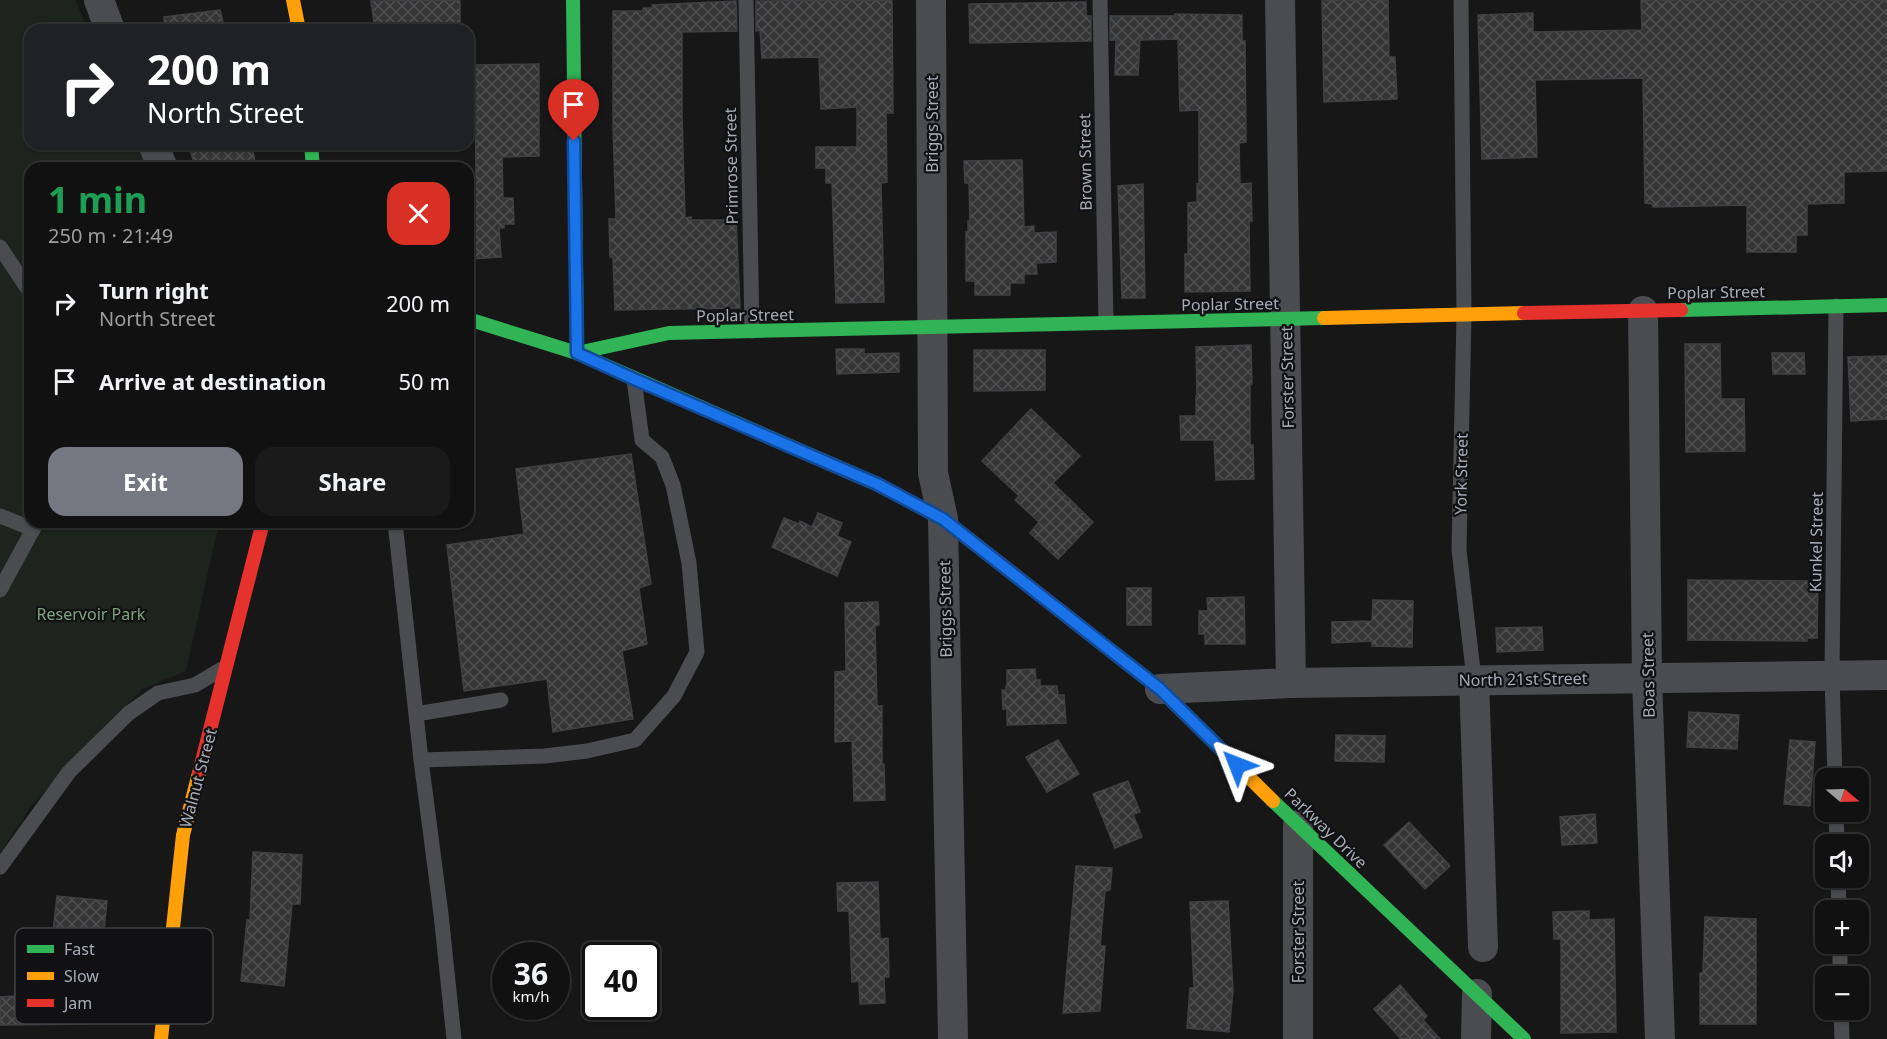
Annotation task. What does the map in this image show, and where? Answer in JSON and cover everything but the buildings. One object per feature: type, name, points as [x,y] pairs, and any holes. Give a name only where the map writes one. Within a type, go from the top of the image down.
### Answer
[{"type":"street","points":[[99,0],[108,24]]},
{"type":"street","points":[[293,0],[298,24]]},
{"type":"street","points":[[573,0],[577,353]]},
{"type":"street","name":"Briggs Street","points":[[931,0],[933,473],[943,519],[952,1039]]},
{"type":"street","name":"Forster Street","points":[[1280,0],[1292,683]]},
{"type":"street","name":"Poplar Street","points":[[577,353],[669,333],[1887,305]]},
{"type":"street","name":"Boas Street","points":[[1643,311],[1647,678],[1660,1039]]},
{"type":"street","name":"Parkway Drive","points":[[474,321],[577,353],[877,484],[943,519],[1160,689],[1524,1039]]},
{"type":"street","name":"Walnut Street","points":[[173,928],[183,835],[261,528]]},
{"type":"street","name":"North 21st Street","points":[[1160,689],[1474,679],[1887,675]]},
{"type":"street","name":"York Street","points":[[1474,679],[1483,947]]},
{"type":"street","name":"Forster Street","points":[[1298,1039],[1299,825]]},
{"type":"street","points":[[1476,1039],[1477,994]]},
{"type":"street","name":"Walnut Street","points":[[161,1039],[163,1024]]},
{"type":"lane","name":"Primrose Street","points":[[746,0],[752,331]]},
{"type":"lane","name":"Brown Street","points":[[1100,0],[1106,323]]},
{"type":"lane","name":"York Street","points":[[1461,0],[1464,315],[1459,550],[1474,679]]},
{"type":"lane","points":[[0,247],[24,283]]},
{"type":"lane","name":"Kunkel Street","points":[[1835,768],[1832,676],[1836,306]]},
{"type":"lane","points":[[421,760],[545,756],[587,751],[635,740],[674,696],[697,652],[689,562],[673,485],[662,457],[642,440],[634,379]]},
{"type":"lane","points":[[0,516],[24,523]]},
{"type":"lane","points":[[0,590],[34,528]]},
{"type":"lane","points":[[396,528],[454,1039]]},
{"type":"lane","points":[[0,867],[69,772],[129,712],[158,693],[195,685],[227,665]]},
{"type":"lane","points":[[416,714],[501,700]]},
{"type":"lane","points":[[1841,1020],[1842,1039]]},
{"type":"green space","name":"Reservoir Park","points":[[0,0],[75,0],[85,24],[24,24],[24,150],[141,150],[146,162],[24,162],[24,528],[218,528],[186,671],[142,689],[32,805],[0,853]]},
{"type":"traffic: fast","points":[[573,0],[577,353]]},
{"type":"traffic: fast","points":[[312,150],[312,162]]},
{"type":"traffic: fast","points":[[1681,310],[1887,305]]},
{"type":"traffic: fast","points":[[577,353],[669,333],[1324,318]]},
{"type":"traffic: fast","points":[[474,321],[577,353],[877,484],[943,519],[983,550]]},
{"type":"traffic: fast","points":[[1273,801],[1524,1039]]},
{"type":"traffic: slow","points":[[293,0],[298,24]]},
{"type":"traffic: slow","points":[[1324,318],[1524,313]]},
{"type":"traffic: slow","points":[[1115,654],[1160,689],[1273,801]]},
{"type":"traffic: slow","points":[[173,928],[183,835],[199,773]]},
{"type":"traffic: slow","points":[[161,1039],[163,1024]]},
{"type":"traffic: jam","points":[[1524,313],[1681,310]]},
{"type":"traffic: jam","points":[[199,773],[261,528]]},
{"type":"traffic: jam","points":[[983,550],[1115,654]]},
{"type":"route","points":[[574,141],[577,353],[877,484],[943,519],[1160,689],[1237,765]]}]
